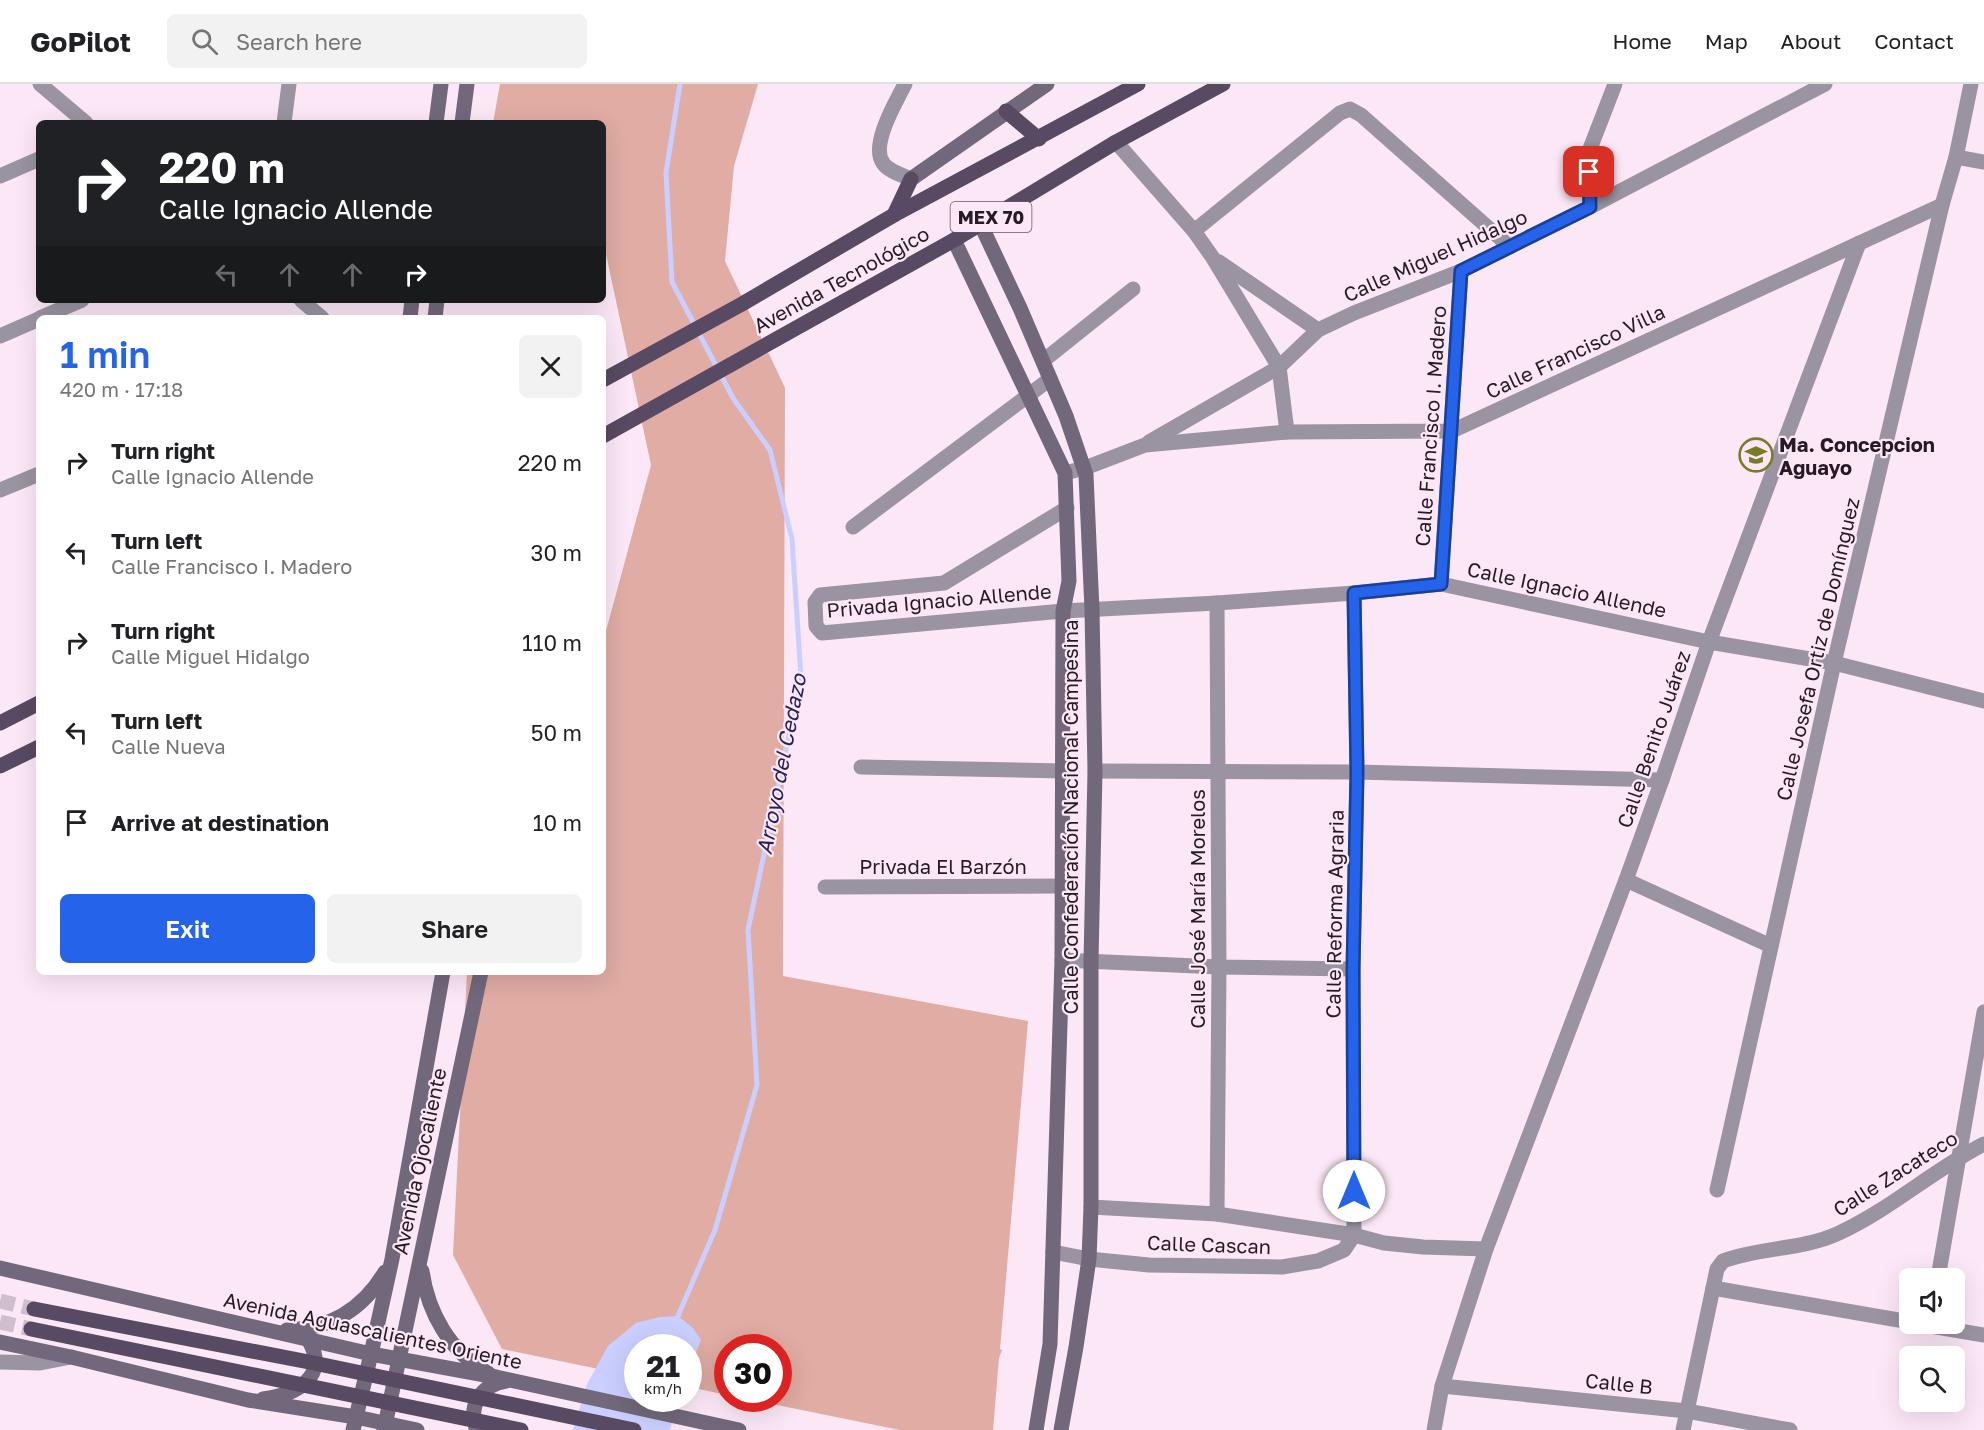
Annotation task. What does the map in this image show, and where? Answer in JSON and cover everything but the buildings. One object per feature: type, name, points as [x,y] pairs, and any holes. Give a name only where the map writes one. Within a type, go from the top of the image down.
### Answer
[{"type":"main road","name":"Avenida Tecnológico","points":[[606,378],[742,304],[894,215],[1138,84]]},
{"type":"main road","name":"Avenida Tecnológico","points":[[606,434],[954,240],[1116,142],[1223,84]]},
{"type":"main road","points":[[1006,111],[1039,139]]},
{"type":"main road","points":[[894,215],[911,179]]},
{"type":"main road","points":[[0,723],[36,705]]},
{"type":"main road","points":[[0,766],[36,748]]},
{"type":"main road","points":[[34,1308],[309,1362],[634,1430]]},
{"type":"main road","points":[[31,1329],[521,1430]]},
{"type":"street","points":[[40,84],[82,120]]},
{"type":"street","points":[[284,120],[289,84]]},
{"type":"street","points":[[436,120],[441,84]]},
{"type":"street","points":[[462,120],[467,84]]},
{"type":"street","points":[[904,84],[878,149],[883,163],[895,172],[911,179],[1006,111],[1029,89],[1047,84]]},
{"type":"street","points":[[1590,207],[1588,154],[1615,84]]},
{"type":"street","name":"Calle Miguel Hidalgo","points":[[1145,445],[1279,367],[1318,330],[1354,313],[1461,271],[1590,207],[1825,84]]},
{"type":"street","name":"Calle Josefa Ortiz de Domínguez","points":[[1717,1190],[1834,663],[1942,205],[1956,157],[1971,84]]},
{"type":"street","points":[[1194,231],[1340,113],[1350,109],[1361,115],[1510,246]]},
{"type":"street","points":[[1116,142],[1194,231],[1213,258],[1279,367],[1287,432]]},
{"type":"street","points":[[1956,157],[1984,162]]},
{"type":"street","points":[[0,176],[36,160]]},
{"type":"street","name":"Calle Francisco Villa","points":[[1065,473],[1085,468],[1145,445],[1287,432],[1452,431],[1942,205]]},
{"type":"street","name":"Calle Confederación Nacional Campesina","points":[[980,223],[1043,361],[1085,468],[1092,610],[1095,771],[1091,961],[1091,1207],[1089,1259],[1061,1430]]},
{"type":"street","name":"Calle Confederación Nacional Campesina","points":[[954,240],[1065,473],[1069,581],[1064,611],[1062,960],[1050,1344],[1036,1430]]},
{"type":"street","name":"Calle Benito Juárez","points":[[1434,1430],[1442,1386],[1486,1249],[1626,880],[1709,642],[1859,243]]},
{"type":"street","points":[[1213,258],[1318,330]]},
{"type":"street","name":"Calle Francisco I. Madero","points":[[1441,584],[1461,271]]},
{"type":"street","points":[[1043,361],[1133,289]]},
{"type":"street","points":[[47,315],[75,303]]},
{"type":"street","points":[[304,303],[318,315]]},
{"type":"street","points":[[0,336],[36,320]]},
{"type":"street","points":[[853,527],[1050,379]]},
{"type":"street","points":[[0,490],[36,475]]},
{"type":"street","name":"Privada Ignacio Allende","points":[[1064,611],[822,633],[816,626],[815,602],[820,595],[944,583],[1067,508]]},
{"type":"street","name":"Calle Ignacio Allende","points":[[1064,611],[1217,603],[1441,584],[1709,642],[1834,663],[1984,701]]},
{"type":"street","name":"Calle Reforma Agraria","points":[[1354,593],[1357,772],[1353,969],[1354,1235]]},
{"type":"street","name":"Calle José María Morelos","points":[[1217,603],[1220,967],[1218,1214]]},
{"type":"street","points":[[861,767],[1063,771]]},
{"type":"street","points":[[1095,771],[1357,772],[1662,780]]},
{"type":"street","points":[[1626,880],[1771,946]]},
{"type":"street","name":"Privada El Barzón","points":[[825,887],[1062,886]]},
{"type":"street","points":[[1062,960],[1220,967],[1353,969]]},
{"type":"street","name":"Avenida Ojocaliente","points":[[355,1424],[392,1258],[442,975]]},
{"type":"street","name":"Avenida Ojocaliente","points":[[385,1427],[480,975]]},
{"type":"street","points":[[1940,1268],[1984,1012]]},
{"type":"street","points":[[1968,1104],[1984,1096]]},
{"type":"street","name":"Calle Zacateco","points":[[1713,1288],[1717,1269],[1724,1262],[1837,1234],[1874,1215],[1959,1156],[1984,1144]]},
{"type":"street","points":[[1091,1207],[1218,1214],[1354,1235],[1384,1243],[1486,1249]]},
{"type":"street","name":"Calle Cascan","points":[[1053,1252],[1089,1259],[1149,1264],[1282,1268],[1318,1261],[1344,1250],[1354,1235]]},
{"type":"street","points":[[421,1254],[424,1287],[444,1331],[467,1358],[496,1377]]},
{"type":"street","points":[[269,1331],[315,1327],[345,1315],[368,1296],[392,1258]]},
{"type":"street","name":"Avenida Aguascalientes Oriente","points":[[0,1268],[372,1354],[496,1377],[739,1430]]},
{"type":"street","points":[[1683,1430],[1713,1288],[1899,1321]]},
{"type":"street","points":[[1965,1331],[1984,1335]]},
{"type":"street","points":[[249,1400],[283,1395],[308,1382],[316,1360],[308,1339]]},
{"type":"street","points":[[0,1342],[355,1424],[417,1430]]},
{"type":"street","points":[[0,1362],[40,1363],[71,1357]]},
{"type":"street","points":[[477,1430],[473,1415],[474,1407],[483,1391],[497,1382],[515,1381]]},
{"type":"street","name":"Calle B","points":[[1442,1386],[1687,1411],[1790,1430]]},
{"type":"shaded area","points":[[500,84],[758,84],[734,166],[725,261],[785,388],[783,976],[1028,1021],[1000,1349],[1002,1350],[999,1358],[993,1430],[900,1430],[792,1408],[792,1334],[714,1334],[714,1392],[702,1390],[702,1334],[624,1334],[624,1374],[502,1349],[453,1255],[467,975],[606,975],[606,631],[651,465],[606,254],[606,120],[494,120]]},
{"type":"water","points":[[678,1316],[697,1334],[624,1334],[624,1412],[674,1412],[670,1430],[573,1430],[587,1384],[608,1346],[636,1323],[660,1317]]},
{"type":"waterway","name":"Arroyo del Cedazo","points":[[678,1316],[715,1230],[757,1085],[748,930],[801,678],[792,539],[770,450],[733,398],[672,282],[666,173],[680,84]]},
{"type":"tunnel","points":[[0,1301],[34,1309]]},
{"type":"tunnel","points":[[0,1322],[31,1329]]},
{"type":"place","name":"Ma. Concepcion Aguayo","points":[[1756,455]]},
{"type":"route","points":[[1354,1191],[1353,969],[1357,772],[1354,593],[1441,584],[1461,271],[1590,207],[1589,172]]}]
